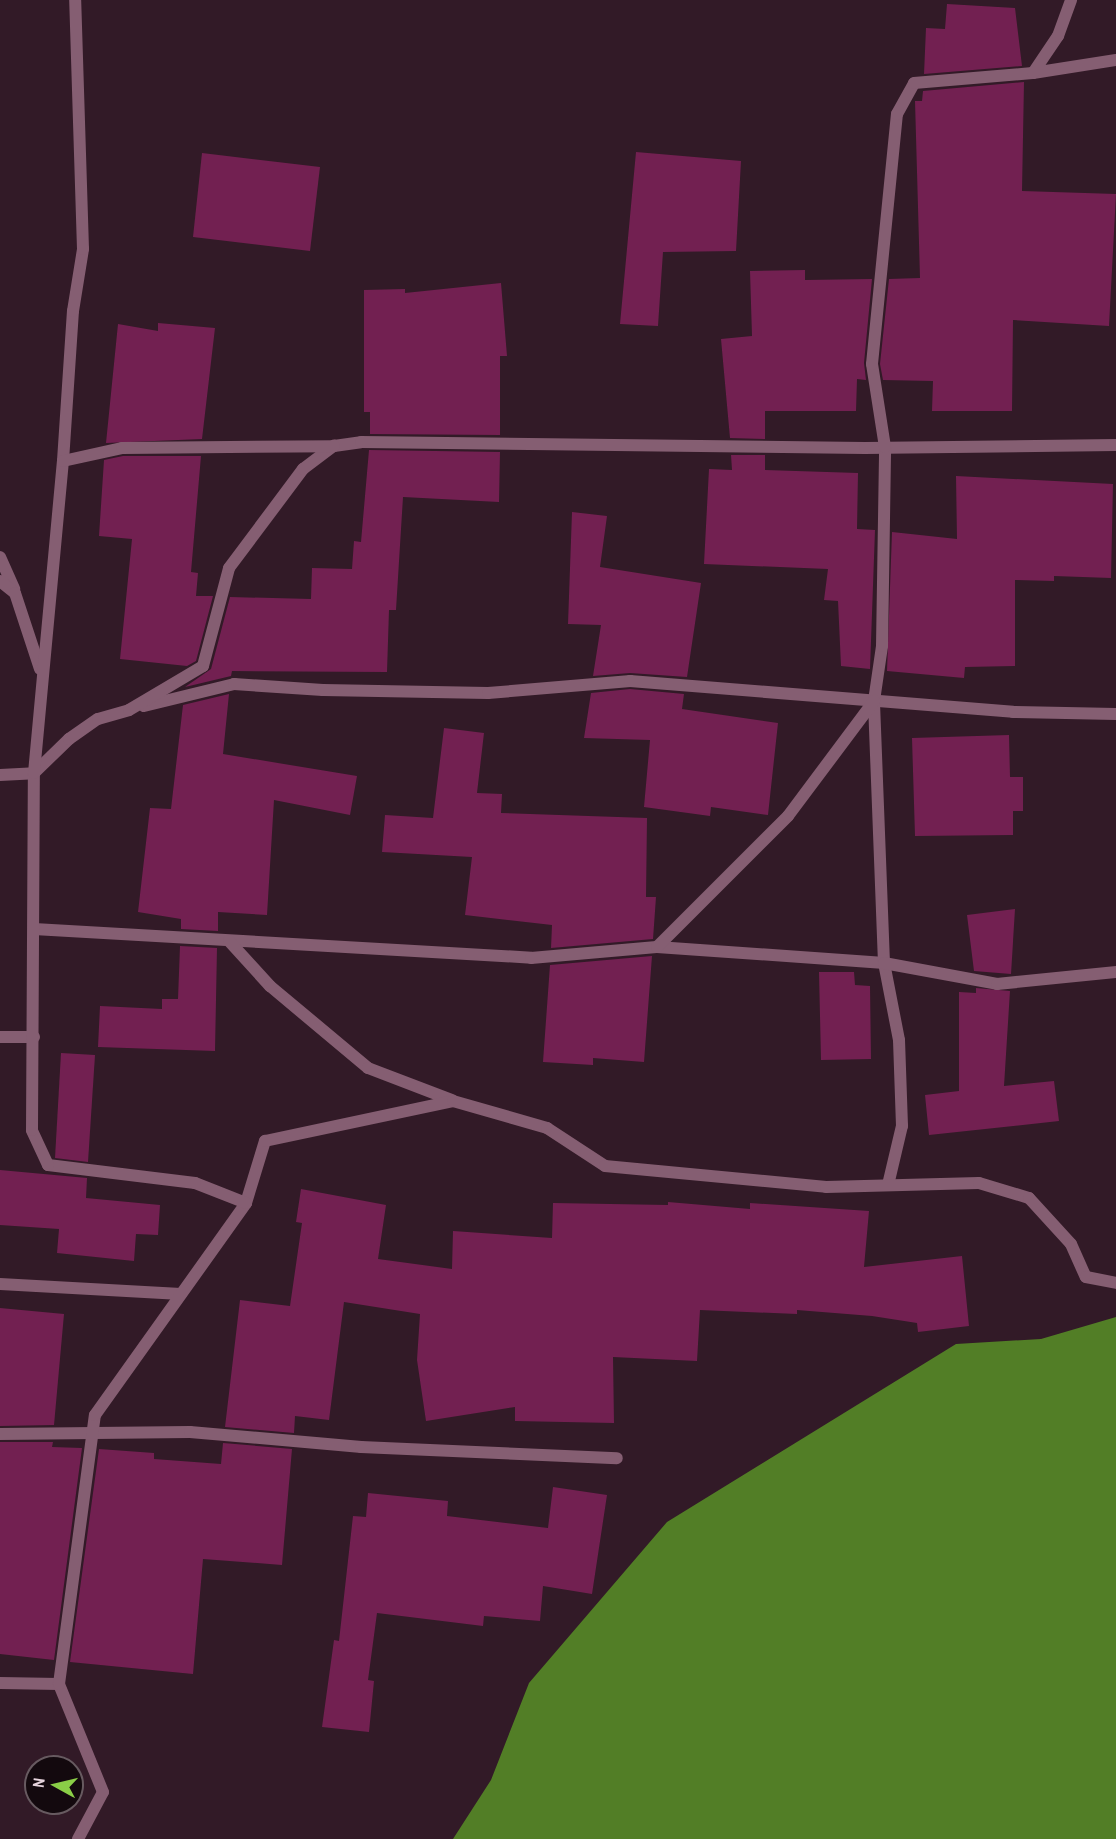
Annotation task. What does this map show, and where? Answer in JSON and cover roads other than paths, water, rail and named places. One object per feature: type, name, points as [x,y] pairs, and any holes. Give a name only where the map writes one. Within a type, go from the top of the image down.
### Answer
[{"type":"street","points":[[75,0],[83,249],[74,311],[53,593],[41,673],[34,773],[32,1130],[48,1165],[195,1183],[246,1203]]},
{"type":"street","points":[[1033,73],[1058,36],[1071,0]]},
{"type":"street","points":[[888,1185],[902,1126],[899,1040],[884,963],[874,701],[882,645],[885,447],[872,364],[897,114],[914,83],[1033,73],[1116,60]]},
{"type":"street","points":[[63,461],[122,448],[334,446],[361,442],[885,447],[1116,445]]},
{"type":"street","points":[[129,710],[203,666],[229,568],[303,469],[334,446]]},
{"type":"street","points":[[0,557],[15,593],[41,673]]},
{"type":"street","points":[[0,580],[15,593]]},
{"type":"street","points":[[0,775],[34,773],[69,739],[98,719],[234,684],[323,690],[489,693],[630,681],[1024,713],[1116,714]]},
{"type":"street","points":[[657,947],[788,816],[874,701]]},
{"type":"street","points":[[34,929],[531,958],[657,947],[884,963],[997,984],[1116,972]]},
{"type":"street","points":[[229,941],[270,987],[368,1068],[453,1101],[547,1128],[605,1166],[826,1186],[979,1183],[1029,1198],[1071,1244],[1086,1277],[1116,1283]]},
{"type":"street","points":[[0,1037],[34,1037]]},
{"type":"street","points":[[78,1839],[103,1792],[59,1684],[95,1415],[246,1203],[265,1141],[453,1101]]},
{"type":"street","points":[[0,1284],[181,1294]]},
{"type":"street","points":[[0,1434],[190,1432],[361,1447],[617,1458]]},
{"type":"street","points":[[0,1683],[59,1684]]}]
